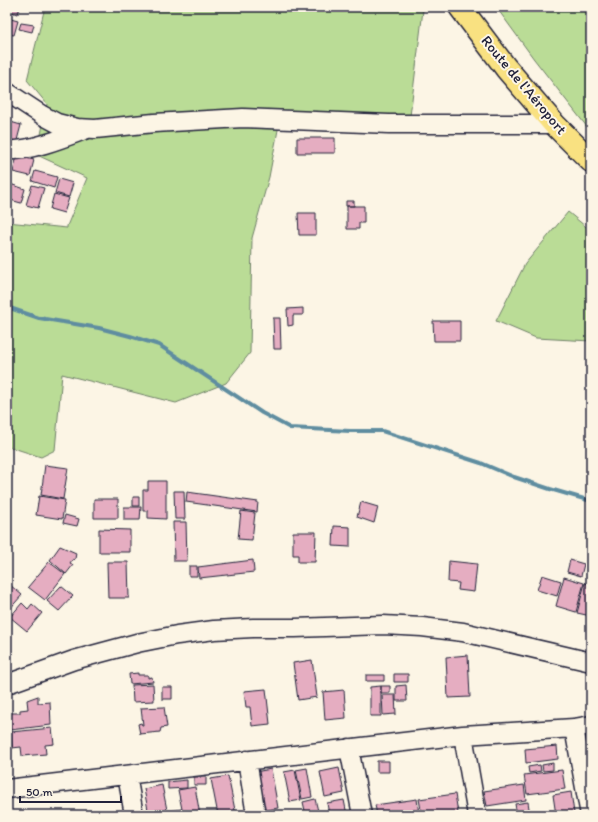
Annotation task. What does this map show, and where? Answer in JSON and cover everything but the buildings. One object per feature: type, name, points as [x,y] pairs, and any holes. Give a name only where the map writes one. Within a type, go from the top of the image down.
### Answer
[{"type":"main road","name":"Route de l'Aéroport","points":[[460,7],[506,68],[554,124],[591,161]]},
{"type":"street","points":[[7,92],[56,123],[77,128],[95,129],[154,123],[243,118],[389,124],[554,124]]},
{"type":"street","points":[[7,150],[11,151],[32,148],[88,128]]},
{"type":"street","points":[[7,684],[74,660],[137,643],[177,635],[214,630],[253,628],[383,625],[422,627],[463,632],[591,662]]},
{"type":"street","points":[[7,789],[463,735],[583,726],[590,815]]},
{"type":"street","points":[[463,735],[478,815]]},
{"type":"street","points":[[349,748],[362,815]]},
{"type":"street","points":[[247,760],[256,815]]},
{"type":"street","points":[[127,775],[134,815]]},
{"type":"green space","points":[[45,7],[421,7],[423,10],[410,116],[281,114],[269,177],[252,238],[250,353],[226,383],[176,403],[62,374],[55,450],[41,457],[7,446],[7,222],[67,228],[87,178],[37,155],[47,104],[27,80]]},
{"type":"green space","points":[[496,7],[591,7],[591,132],[534,59]]},
{"type":"green space","points":[[568,212],[591,231],[591,341],[536,338],[496,321],[525,264]]},
{"type":"waterway","points":[[7,307],[39,318],[99,328],[159,345],[262,413],[290,428],[382,431],[481,463],[514,477],[591,501]]}]
